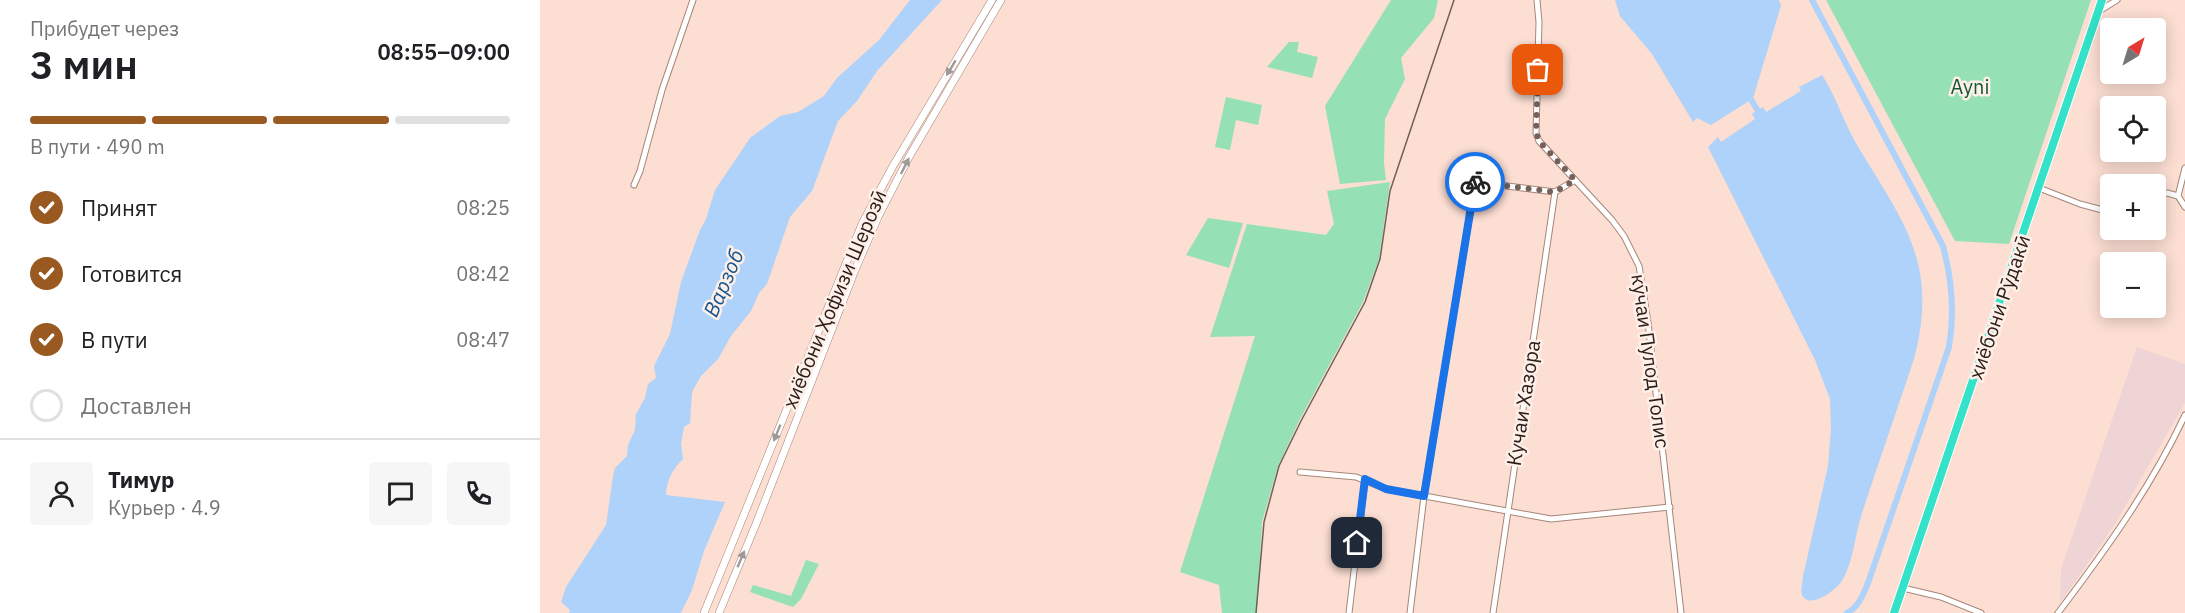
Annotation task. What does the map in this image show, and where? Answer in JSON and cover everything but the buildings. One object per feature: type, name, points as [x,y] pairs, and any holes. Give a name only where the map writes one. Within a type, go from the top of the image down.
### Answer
[{"type":"highway","name":"хиёбони Рӯдакӣ","points":[[1894,613],[2102,0]]},
{"type":"main road","name":"хиёбони Ҳофизи Шерозӣ","points":[[704,613],[862,224],[892,166],[992,0]]},
{"type":"main road","name":"хиёбони Ҳофизи Шерозӣ","points":[[719,613],[878,217],[909,157],[1001,0]]},
{"type":"street","points":[[634,185],[662,90],[693,0]]},
{"type":"street","name":"кӯчаи Пулод Толис","points":[[1537,0],[1539,22],[1536,133],[1539,141],[1612,220],[1624,236],[1639,266],[1670,507],[1681,613]]},
{"type":"street","points":[[2098,10],[2117,0]]},
{"type":"street","points":[[2178,196],[2185,168]]},
{"type":"street","points":[[1410,613],[1424,496],[1475,182],[1555,192],[1575,180]]},
{"type":"street","points":[[2039,188],[2100,209]]},
{"type":"street","name":"Кучаи Хазора","points":[[1493,613],[1506,511],[1555,192]]},
{"type":"street","points":[[2166,193],[2178,196],[2185,207]]},
{"type":"street","points":[[2058,613],[2121,526],[2171,445],[2185,415]]},
{"type":"street","points":[[1300,472],[1365,479],[1386,489],[1551,519],[1670,507]]},
{"type":"street","points":[[1349,613],[1365,479]]},
{"type":"street","points":[[1903,588],[1941,597],[1981,613]]},
{"type":"shaded area","points":[[2137,347],[2185,364],[2185,403],[2113,527],[2060,603],[2061,569]]},
{"type":"green space","points":[[1391,0],[1438,0],[1434,18],[1401,58],[1405,79],[1385,119],[1386,180],[1340,184],[1325,106]]},
{"type":"green space","name":"Ayni","points":[[1826,0],[2091,0],[2009,244],[1955,241]]},
{"type":"green space","points":[[1289,42],[1299,42],[1297,52],[1318,57],[1312,78],[1267,67]]},
{"type":"green space","points":[[1226,97],[1262,105],[1258,125],[1236,120],[1230,150],[1215,147]]},
{"type":"green space","points":[[1390,182],[1379,259],[1363,302],[1299,421],[1278,466],[1262,522],[1257,613],[1222,613],[1219,585],[1180,572],[1255,336],[1210,337],[1247,224],[1326,235],[1334,224],[1327,191]]},
{"type":"green space","points":[[1208,218],[1243,223],[1229,268],[1186,255]]},
{"type":"green space","points":[[806,560],[819,564],[801,599],[793,607],[750,592],[753,585],[791,596]]},
{"type":"water","name":"Варзоб","points":[[910,0],[942,0],[877,71],[857,101],[838,121],[812,191],[790,217],[767,284],[718,359],[701,376],[692,392],[690,423],[684,427],[681,444],[683,459],[671,475],[666,495],[725,502],[681,613],[569,613],[570,610],[561,602],[566,587],[606,525],[615,468],[627,456],[628,445],[635,430],[636,414],[645,398],[648,384],[656,378],[654,366],[670,334],[681,282],[715,190],[750,138],[780,116],[798,112],[824,96],[837,78],[879,40]]},
{"type":"water","points":[[1615,0],[1773,0],[1776,6],[1749,101],[1711,125],[1697,118],[1693,122],[1652,54],[1620,16]]},
{"type":"water","points":[[1822,75],[1852,137],[1902,222],[1919,270],[1922,296],[1921,325],[1914,359],[1862,513],[1847,571],[1840,583],[1830,592],[1811,601],[1802,595],[1801,588],[1828,466],[1831,428],[1830,399],[1815,360],[1708,147],[1718,137],[1721,142],[1755,119],[1752,114],[1763,107],[1766,112],[1801,91],[1799,87]]},
{"type":"waterway","points":[[1758,111],[1750,98],[1778,5],[1775,0]]},
{"type":"waterway","points":[[1812,0],[1943,246],[1952,296],[1949,347],[1869,580],[1858,603],[1847,613]]},
{"type":"railway","points":[[1256,613],[1264,522],[1279,466],[1365,302],[1380,259],[1390,191],[1454,0]]},
{"type":"way so far","points":[[1475,182],[1555,192],[1575,180],[1539,141],[1536,133],[1538,70]]},
{"type":"route","points":[[1357,543],[1365,479],[1386,489],[1424,496],[1475,182]]}]
